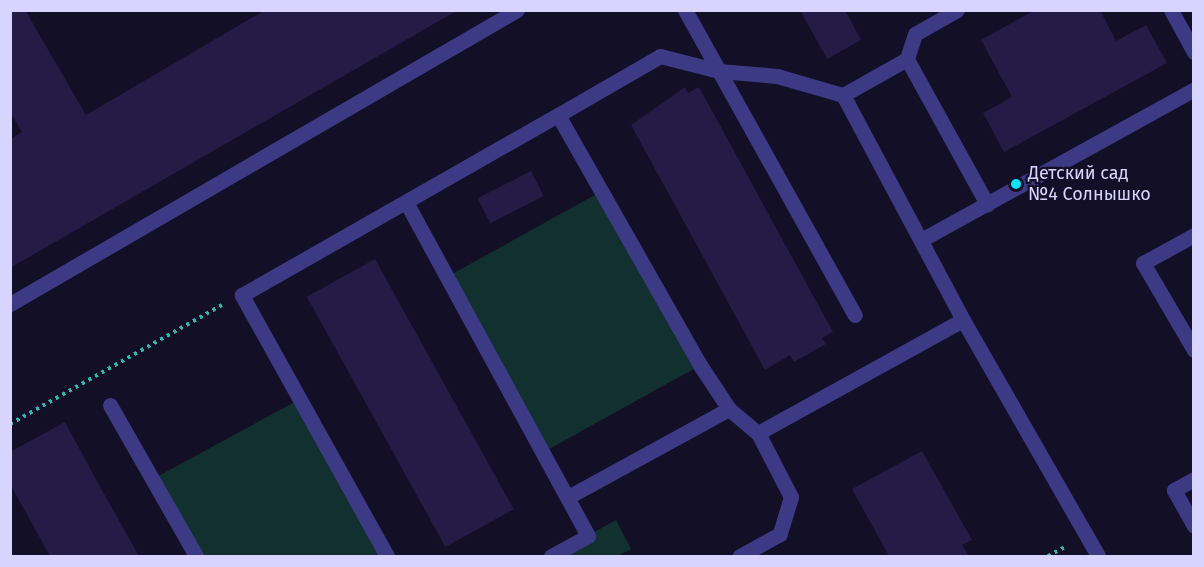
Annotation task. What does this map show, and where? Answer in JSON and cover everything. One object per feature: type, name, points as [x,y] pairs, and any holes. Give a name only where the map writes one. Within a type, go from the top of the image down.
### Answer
[{"type":"lane","points":[[10,304],[517,10]]},
{"type":"lane","points":[[685,10],[855,315]]},
{"type":"lane","points":[[843,96],[907,59],[915,34],[957,10]]},
{"type":"lane","points":[[1171,10],[1194,52]]},
{"type":"lane","points":[[387,556],[242,294],[660,56],[719,71],[777,76],[843,96],[963,320],[1098,556]]},
{"type":"lane","points":[[907,59],[987,204]]},
{"type":"lane","points":[[921,240],[1194,89]]},
{"type":"lane","points":[[558,116],[729,409],[758,434],[791,497],[780,534],[740,556]]},
{"type":"lane","points":[[406,202],[588,536],[551,556]]},
{"type":"lane","points":[[1194,235],[1143,263],[1194,350]]},
{"type":"lane","points":[[758,434],[963,320]]},
{"type":"lane","points":[[110,405],[196,556]]},
{"type":"lane","points":[[568,497],[729,409]]},
{"type":"lane","points":[[1194,479],[1174,490],[1194,526]]},
{"type":"path","points":[[10,424],[242,294]]},
{"type":"green space","points":[[602,191],[699,366],[544,452],[447,277]]},
{"type":"green space","points":[[300,399],[387,556],[196,556],[153,479]]},
{"type":"green space","points":[[616,520],[631,549],[618,556],[551,556]]},
{"type":"building","points":[[10,10],[25,10],[86,115],[265,10],[458,10],[10,268],[10,139],[22,132],[10,112]]},
{"type":"building","points":[[800,10],[845,10],[861,40],[827,59]]},
{"type":"building","points":[[1035,10],[1100,10],[1116,41],[1146,25],[1167,63],[1004,152],[983,113],[1012,97],[981,40]]},
{"type":"building","points":[[685,87],[688,93],[699,87],[833,332],[822,338],[826,344],[794,362],[790,355],[765,370],[631,125]]},
{"type":"building","points":[[531,171],[544,196],[490,223],[478,198]]},
{"type":"building","points":[[375,259],[514,509],[445,547],[307,297]]},
{"type":"building","points":[[65,422],[139,556],[50,556],[10,484],[10,452]]},
{"type":"building","points":[[922,451],[972,540],[962,545],[969,556],[889,556],[852,489]]},
{"type":"place","name":"Детский сад №4 Солнышко","points":[[1016,184]]}]
